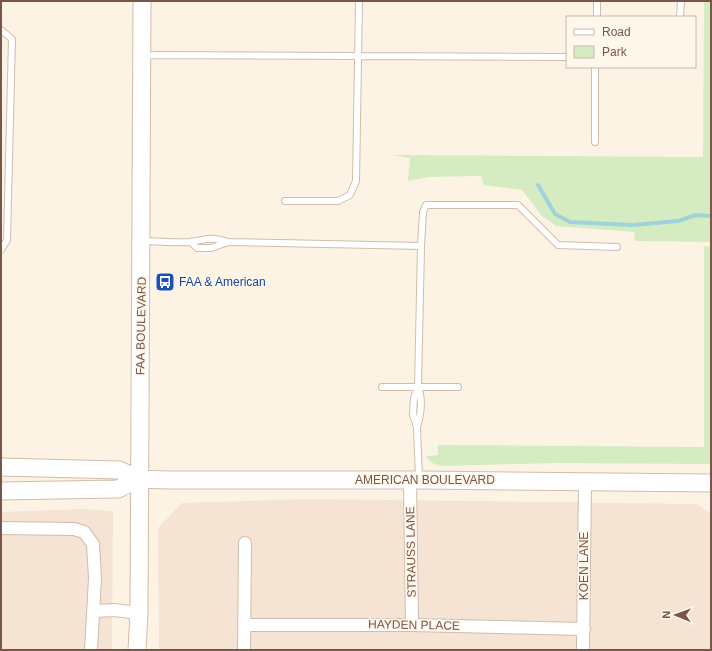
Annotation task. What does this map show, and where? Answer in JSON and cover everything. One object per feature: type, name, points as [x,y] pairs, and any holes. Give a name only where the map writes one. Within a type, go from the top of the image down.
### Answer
[{"type":"street","name":"FAA BOULEVARD","points":[[137,650],[139,613],[142,1]]},
{"type":"street","name":"AMERICAN BOULEVARD","points":[[1,467],[119,470],[139,479],[711,483]]},
{"type":"street","name":"AMERICAN BOULEVARD","points":[[1,491],[118,489],[139,479]]},
{"type":"street","name":"STRAUSS LANE","points":[[412,625],[415,480]]},
{"type":"street","name":"KOEN LANE","points":[[583,650],[585,482]]},
{"type":"street","points":[[1,528],[74,529],[84,532],[93,544],[94,611],[91,650]]},
{"type":"street","points":[[244,650],[245,543]]},
{"type":"street","points":[[94,611],[114,610],[139,613]]},
{"type":"street","name":"HAYDEN PLACE","points":[[245,625],[412,625],[584,629]]},
{"type":"lane","points":[[285,202],[338,201],[346,198],[353,189],[356,181],[359,1]]},
{"type":"lane","points":[[597,1],[597,16]]},
{"type":"lane","points":[[680,16],[681,1]]},
{"type":"lane","points":[[1,30],[12,39],[7,240],[1,250]]},
{"type":"lane","points":[[142,57],[157,55],[274,57],[566,57]]},
{"type":"lane","points":[[595,68],[595,142]]},
{"type":"lane","points":[[415,480],[417,427],[420,418],[421,396],[418,387],[421,246],[423,212],[426,205],[518,205],[558,245],[617,247]]},
{"type":"lane","points":[[141,241],[191,242],[210,239],[228,242],[421,246]]},
{"type":"lane","points":[[382,387],[458,387]]},
{"type":"shaded area","points":[[310,499],[697,504],[711,514],[711,650],[159,650],[158,528],[182,503]]},
{"type":"shaded area","points":[[83,509],[113,511],[112,650],[1,650],[1,512]]},
{"type":"green space","points":[[704,1],[711,1],[711,242],[635,241],[634,232],[556,226],[542,216],[522,190],[484,185],[481,176],[428,177],[408,181],[410,158],[393,155],[703,157]]},
{"type":"green space","points":[[704,246],[711,247],[711,464],[556,463],[441,466],[432,463],[429,460],[426,456],[438,455],[438,445],[704,447]]},
{"type":"waterway","points":[[538,185],[555,214],[570,222],[633,225],[678,221],[696,215],[711,216]]},
{"type":"place","name":"FAA & American","points":[[165,282]]}]
